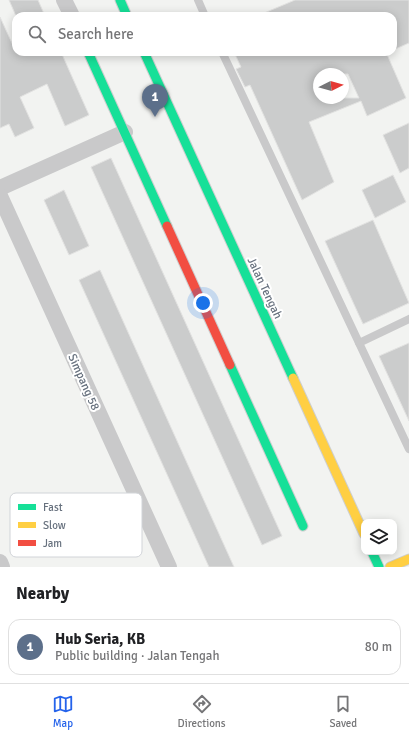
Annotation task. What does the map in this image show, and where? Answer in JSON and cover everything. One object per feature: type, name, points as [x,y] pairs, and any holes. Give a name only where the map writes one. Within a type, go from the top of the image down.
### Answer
[{"type":"main road","points":[[120,0],[125,12]]},
{"type":"main road","points":[[90,56],[303,526]]},
{"type":"main road","name":"Jalan Tengah","points":[[146,56],[361,527]]},
{"type":"main road","points":[[373,555],[379,567]]},
{"type":"main road","points":[[390,567],[409,558]]},
{"type":"street","points":[[64,0],[70,12]]},
{"type":"street","points":[[0,188],[125,132]]},
{"type":"street","name":"Simpang 58","points":[[0,196],[135,493]]},
{"type":"street","name":"Simpang 58","points":[[142,508],[169,567]]},
{"type":"street","points":[[0,562],[2,567]]},
{"type":"lane","points":[[198,0],[203,12]]},
{"type":"lane","points":[[224,56],[409,449]]},
{"type":"lane","points":[[359,343],[409,319]]},
{"type":"building","points":[[9,0],[38,0],[43,12],[14,12]]},
{"type":"building","points":[[295,0],[409,0],[409,43],[397,48],[397,12],[266,12]]},
{"type":"building","points":[[0,17],[12,43],[12,56],[63,56],[89,115],[65,126],[47,84],[20,97],[34,128],[15,137],[9,124],[0,128]]},
{"type":"building","points":[[236,56],[388,56],[406,98],[367,116],[361,101],[309,122],[334,182],[302,200],[250,85],[245,87],[236,69],[241,67]]},
{"type":"building","points":[[409,123],[409,168],[400,173],[383,135]]},
{"type":"building","points":[[111,158],[282,536],[262,545],[91,167]]},
{"type":"building","points":[[393,175],[406,202],[375,218],[362,190]]},
{"type":"building","points":[[64,190],[89,246],[69,255],[44,200]]},
{"type":"building","points":[[373,220],[409,303],[363,324],[325,241]]},
{"type":"building","points":[[100,270],[234,567],[209,567],[79,280]]},
{"type":"building","points":[[409,343],[409,421],[379,356]]},
{"type":"traffic: fast","points":[[120,0],[125,12]]},
{"type":"traffic: fast","points":[[90,56],[167,226]]},
{"type":"traffic: fast","points":[[146,56],[293,378]]},
{"type":"traffic: fast","points":[[230,365],[303,526]]},
{"type":"traffic: fast","points":[[373,555],[379,567]]},
{"type":"traffic: slow","points":[[293,378],[361,527]]},
{"type":"traffic: slow","points":[[390,567],[409,559]]},
{"type":"traffic: jam","points":[[167,226],[230,365]]},
{"type":"place","name":"Hub Seria, KB","points":[[155,117]]}]
